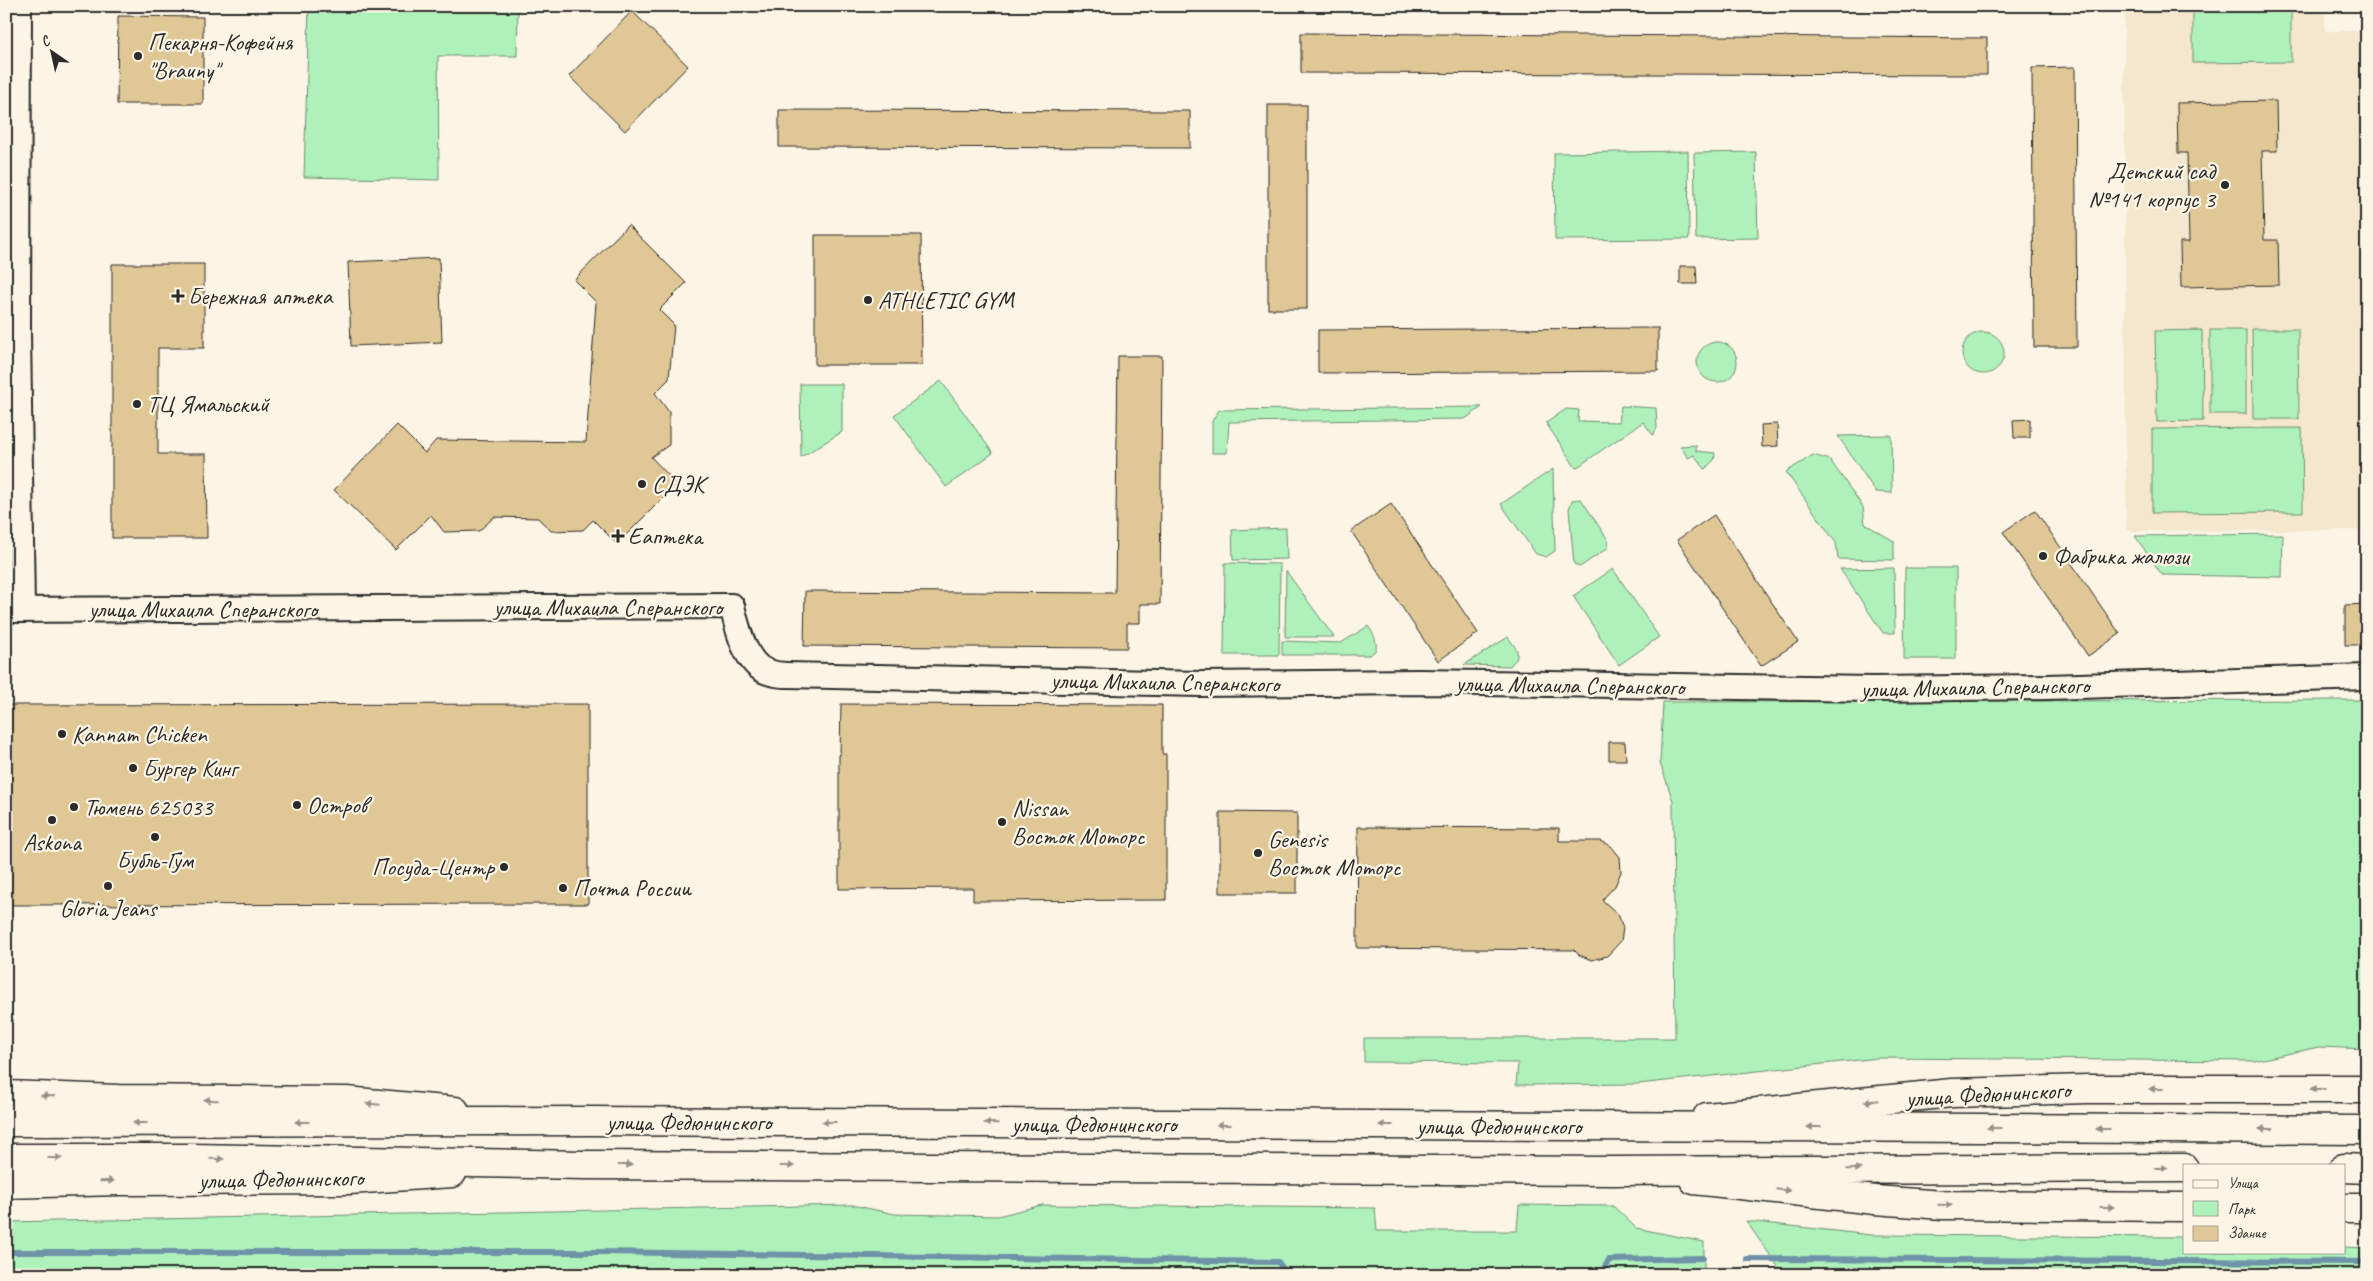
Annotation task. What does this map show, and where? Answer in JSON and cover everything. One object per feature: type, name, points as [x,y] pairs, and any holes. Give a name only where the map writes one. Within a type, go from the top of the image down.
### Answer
[{"type":"main road","name":"улица Федюнинского","points":[[1610,1126],[1952,1093],[2087,1089],[2367,1089]]},
{"type":"main road","name":"улица Федюнинского","points":[[6,1095],[118,1099],[346,1101],[579,1122]]},
{"type":"main road","name":"улица Федюнинского","points":[[6,1122],[579,1122],[2367,1130]]},
{"type":"main road","name":"улица Федюнинского","points":[[6,1158],[190,1158],[585,1165],[1613,1171],[2183,1168]]},
{"type":"main road","name":"улица Федюнинского","points":[[6,1184],[119,1181],[349,1180],[585,1165]]},
{"type":"main road","points":[[2346,1168],[2367,1169]]},
{"type":"main road","name":"улица Федюнинского","points":[[1613,1171],[1875,1200],[1943,1205],[2183,1207]]},
{"type":"main road","points":[[2346,1208],[2367,1208]]},
{"type":"street","points":[[14,610],[18,332],[19,6]]},
{"type":"street","name":"улица Михаила Сперанского","points":[[14,610],[732,606],[739,636],[748,656],[766,672],[787,676],[1200,684],[1419,682],[1874,688],[2047,687],[2367,677]]},
{"type":"shaded area","points":[[2124,6],[2325,6],[2325,31],[2367,31],[2367,530],[2126,531]]},
{"type":"green space","points":[[309,6],[518,6],[517,56],[438,56],[439,180],[304,177]]},
{"type":"green space","points":[[2193,6],[2291,6],[2291,62],[2193,63]]},
{"type":"green space","points":[[1688,151],[1689,239],[1555,240],[1554,153]]},
{"type":"green space","points":[[1756,152],[1758,238],[1696,239],[1694,153]]},
{"type":"green space","points":[[2252,329],[2298,329],[2299,419],[2253,419]]},
{"type":"green space","points":[[2202,330],[2203,421],[2157,422],[2155,331]]},
{"type":"green space","points":[[2210,330],[2246,330],[2246,414],[2210,414]]},
{"type":"green space","points":[[1987,332],[1995,335],[2001,341],[2004,353],[2001,365],[1995,371],[1979,374],[1971,371],[1965,365],[1962,349],[1965,341],[1971,335]]},
{"type":"green space","points":[[1717,342],[1731,348],[1737,362],[1731,376],[1717,382],[1703,376],[1697,362],[1703,348]]},
{"type":"green space","points":[[941,381],[993,453],[946,487],[894,415]]},
{"type":"green space","points":[[800,384],[842,384],[842,432],[801,457]]},
{"type":"green space","points":[[1621,406],[1656,408],[1657,428],[1653,435],[1643,422],[1576,468],[1546,423],[1566,409],[1579,410],[1578,421],[1619,422]]},
{"type":"green space","points":[[1482,407],[1465,419],[1229,422],[1227,453],[1212,453],[1212,421],[1219,410]]},
{"type":"green space","points":[[2302,428],[2303,512],[2152,513],[2152,429]]},
{"type":"green space","points":[[1891,435],[1892,493],[1876,492],[1838,436]]},
{"type":"green space","points":[[1696,445],[1696,451],[1715,453],[1714,460],[1705,469],[1694,455],[1688,458],[1680,446]]},
{"type":"green space","points":[[1813,455],[1830,460],[1863,507],[1865,524],[1894,541],[1894,560],[1838,559],[1836,543],[1786,472]]},
{"type":"green space","points":[[1553,469],[1555,551],[1546,557],[1536,554],[1501,504]]},
{"type":"green space","points":[[1581,499],[1608,540],[1609,547],[1580,567],[1574,564],[1569,509],[1572,500]]},
{"type":"green space","points":[[1286,528],[1287,559],[1233,560],[1232,530]]},
{"type":"green space","points":[[2283,534],[2282,577],[2162,575],[2135,536]]},
{"type":"green space","points":[[1225,563],[1280,564],[1279,655],[1224,655]]},
{"type":"green space","points":[[1894,568],[1895,633],[1883,633],[1840,569]]},
{"type":"green space","points":[[1905,568],[1956,568],[1956,659],[1904,659]]},
{"type":"green space","points":[[1613,569],[1659,637],[1619,665],[1573,596]]},
{"type":"green space","points":[[1286,571],[1334,637],[1285,637]]},
{"type":"green space","points":[[1368,626],[1376,643],[1376,650],[1370,655],[1282,655],[1282,641],[1341,643]]},
{"type":"green space","points":[[1508,637],[1517,650],[1517,658],[1510,666],[1464,665]]},
{"type":"green space","points":[[2367,700],[2367,1049],[2319,1047],[2254,1061],[1878,1058],[1638,1084],[1516,1085],[1518,1063],[1364,1062],[1364,1038],[1675,1038],[1673,801],[1660,763],[1663,702]]},
{"type":"green space","points":[[852,1205],[895,1214],[998,1216],[1042,1205],[1375,1208],[1377,1231],[1517,1231],[1519,1205],[1613,1206],[1636,1228],[1704,1242],[1704,1275],[6,1275],[6,1222]]},
{"type":"green space","points":[[1746,1221],[1871,1235],[2183,1237],[2183,1254],[2346,1254],[2346,1247],[2367,1248],[2367,1275],[1784,1275]]},
{"type":"building","points":[[632,11],[688,66],[625,131],[569,76]]},
{"type":"building","points":[[118,16],[203,17],[203,104],[117,104]]},
{"type":"building","points":[[1301,33],[1987,38],[1987,75],[1301,73]]},
{"type":"building","points":[[2075,67],[2077,347],[2034,347],[2032,68]]},
{"type":"building","name":"Детский сад №141 корпус 3","points":[[2276,101],[2277,151],[2262,151],[2264,240],[2278,240],[2279,285],[2181,287],[2180,242],[2189,242],[2187,153],[2178,153],[2177,103]]},
{"type":"building","points":[[1268,105],[1307,105],[1307,309],[1268,309]]},
{"type":"building","points":[[779,110],[1190,111],[1190,148],[779,147]]},
{"type":"building","points":[[628,225],[686,283],[659,310],[674,325],[669,379],[655,393],[669,412],[669,445],[651,457],[677,484],[617,544],[593,520],[583,530],[551,531],[538,518],[494,517],[479,531],[444,532],[431,515],[396,550],[334,490],[397,425],[425,453],[436,440],[586,442],[596,302],[574,280]]},
{"type":"building","name":"ATHLETIC GYM","points":[[815,235],[921,235],[922,365],[815,365]]},
{"type":"building","points":[[439,258],[442,342],[351,346],[348,262]]},
{"type":"building","points":[[112,264],[204,264],[204,348],[158,348],[158,454],[206,454],[207,538],[112,538]]},
{"type":"building","points":[[1680,266],[1696,266],[1697,284],[1680,284]]},
{"type":"building","points":[[1658,328],[1658,371],[1318,373],[1318,330]]},
{"type":"building","points":[[1118,356],[1162,356],[1160,604],[1140,604],[1140,623],[1127,623],[1127,648],[804,646],[805,591],[1115,593]]},
{"type":"building","points":[[2030,419],[2030,438],[2014,438],[2013,420]]},
{"type":"building","points":[[1777,424],[1778,446],[1762,447],[1761,425]]},
{"type":"building","points":[[1391,504],[1478,633],[1438,661],[1351,531]]},
{"type":"building","points":[[2035,510],[2120,634],[2088,656],[2003,532]]},
{"type":"building","points":[[1714,515],[1798,642],[1761,666],[1677,540]]},
{"type":"building","points":[[2367,604],[2367,645],[2345,645],[2345,605]]},
{"type":"building","name":"Остров","points":[[588,704],[588,904],[6,905],[6,705]]},
{"type":"building","name":"Nissan Восток Моторс","points":[[841,704],[1162,705],[1162,754],[1166,754],[1166,900],[973,901],[973,888],[839,889]]},
{"type":"building","points":[[1609,742],[1625,742],[1626,760],[1609,760]]},
{"type":"building","name":"Genesis Восток Моторс","points":[[1220,812],[1297,813],[1297,893],[1220,893]]},
{"type":"building","points":[[1358,827],[1559,828],[1559,841],[1601,841],[1611,846],[1620,857],[1621,872],[1615,886],[1602,900],[1618,914],[1623,928],[1621,941],[1607,956],[1592,960],[1579,955],[1574,950],[1357,948]]},
{"type":"waterway","points":[[6,1252],[598,1252],[1278,1262],[1288,1275]]},
{"type":"waterway","points":[[1600,1275],[1609,1260],[1703,1258]]},
{"type":"waterway","points":[[1747,1259],[2367,1262]]},
{"type":"place","name":"Пекарня-Кофейня \"Brauny\"","points":[[138,56]]},
{"type":"place","name":"Детский сад №141 корпус 3","points":[[2225,185]]},
{"type":"place","name":"Бережная аптека","points":[[178,296]]},
{"type":"place","name":"ATHLETIC GYM","points":[[868,300]]},
{"type":"place","name":"ТЦ Ямальский","points":[[137,404]]},
{"type":"place","name":"СДЭК","points":[[642,484]]},
{"type":"place","name":"Еаптека","points":[[618,536]]},
{"type":"place","name":"Фабрика жалюзи","points":[[2043,556]]},
{"type":"place","name":"Kannam Chicken","points":[[62,734]]},
{"type":"place","name":"Бургер Кинг","points":[[133,768]]},
{"type":"place","name":"Остров","points":[[297,805]]},
{"type":"place","name":"Тюмень 625033","points":[[74,807]]},
{"type":"place","name":"Askona","points":[[52,820]]},
{"type":"place","name":"Nissan Восток Моторс","points":[[1002,822]]},
{"type":"place","name":"Бубль-Гум","points":[[155,837]]},
{"type":"place","name":"Genesis Восток Моторс","points":[[1258,853]]},
{"type":"place","name":"Посуда-Центр","points":[[504,867]]},
{"type":"place","name":"Gloria Jeans","points":[[108,886]]},
{"type":"place","name":"Почта России","points":[[563,888]]}]
